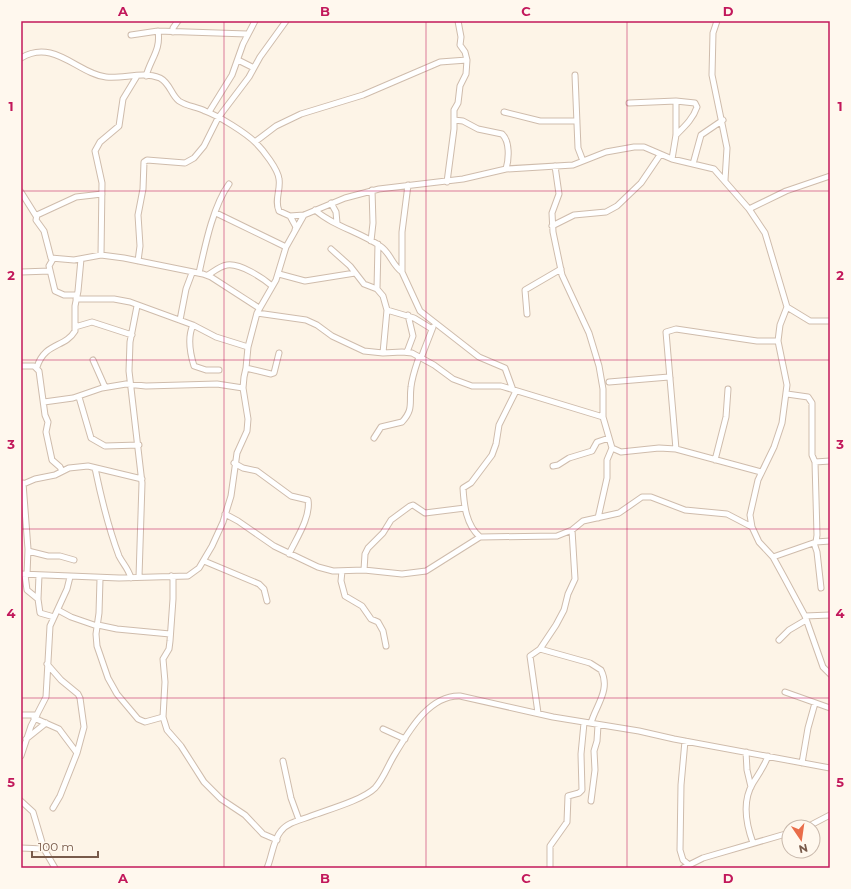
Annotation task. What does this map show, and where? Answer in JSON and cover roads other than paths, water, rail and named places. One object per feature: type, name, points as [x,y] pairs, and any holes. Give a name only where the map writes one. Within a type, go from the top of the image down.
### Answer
[{"type":"street","points":[[173,32],[178,21]]},
{"type":"street","points":[[209,112],[221,95],[238,60],[247,34],[255,21]]},
{"type":"street","points":[[138,261],[140,246],[138,215],[143,189],[144,162],[147,160],[175,164],[190,162],[204,146],[218,118],[286,21]]},
{"type":"street","points":[[447,182],[454,110],[458,102],[460,86],[466,74],[467,60],[465,52],[460,45],[461,37],[458,21]]},
{"type":"street","points":[[717,21],[713,33],[712,75],[723,120],[727,148],[725,180]]},
{"type":"street","points":[[146,76],[148,66],[158,49],[158,31]]},
{"type":"street","points":[[131,35],[158,31],[247,34]]},
{"type":"street","points":[[21,58],[34,53],[52,54],[73,62],[101,76],[114,78],[146,76],[161,79],[169,86],[180,101],[209,112],[242,132],[255,142],[271,163],[279,178],[277,201],[280,211],[290,216],[304,215],[331,203],[372,190],[447,182],[506,169],[573,164],[606,152],[634,147],[644,148],[672,159],[710,167],[725,180],[749,209],[765,233],[787,307],[780,325],[778,341],[786,371],[787,394],[779,436],[761,472],[750,515],[752,527],[760,542],[773,557],[806,618],[823,667],[830,674]]},
{"type":"street","points":[[238,60],[254,68]]},
{"type":"street","points":[[255,142],[276,126],[301,114],[363,95],[404,79],[440,62],[467,60]]},
{"type":"street","points":[[575,75],[578,148],[583,161]]},
{"type":"street","points":[[101,256],[102,194],[96,147],[119,126],[123,99],[137,76]]},
{"type":"street","points":[[672,159],[676,135],[676,101]]},
{"type":"street","points":[[629,103],[676,101],[692,102],[697,105],[695,113],[676,135]]},
{"type":"street","points":[[504,112],[540,121],[577,121]]},
{"type":"street","points":[[454,120],[463,121],[478,129],[496,132],[504,136],[508,151],[506,169]]},
{"type":"street","points":[[693,164],[701,135],[723,120]]},
{"type":"street","points":[[552,226],[574,215],[606,212],[617,206],[641,183],[660,155]]},
{"type":"street","points":[[555,166],[559,194],[553,210],[552,226],[561,269],[570,295],[589,333],[599,366],[603,389],[603,417],[612,448],[607,460],[607,478],[598,518]]},
{"type":"street","points":[[749,209],[786,191],[830,176]]},
{"type":"street","points":[[199,273],[210,229],[224,191],[229,184]]},
{"type":"street","points":[[408,185],[402,232],[402,272],[420,311],[434,324],[466,345],[478,357],[505,368],[514,391],[499,425],[496,444],[492,455],[473,481],[463,488],[465,508],[470,524],[480,537]]},
{"type":"street","points":[[371,241],[373,223],[372,190]]},
{"type":"street","points":[[21,192],[36,216],[36,220],[45,236],[50,255],[53,259]]},
{"type":"street","points":[[36,216],[76,197],[102,194]]},
{"type":"street","points":[[331,203],[336,212],[337,223]]},
{"type":"street","points":[[315,210],[378,244],[385,250],[393,265],[402,272]]},
{"type":"street","points":[[216,212],[286,247]]},
{"type":"street","points":[[24,575],[70,576],[100,579],[188,576],[196,572],[204,561],[218,534],[231,496],[234,463],[248,427],[243,388],[248,347],[258,310],[279,274],[286,247],[304,215]]},
{"type":"street","points":[[290,216],[296,226],[294,231]]},
{"type":"street","points":[[377,289],[378,244]]},
{"type":"street","points":[[332,249],[350,266],[364,284],[377,289],[383,296],[387,310],[383,353]]},
{"type":"street","points":[[248,347],[216,337],[194,325],[137,306],[127,301],[64,295],[55,291],[49,263],[53,259],[81,259],[101,256],[138,261],[208,275],[258,310],[306,320],[351,346],[371,352],[407,352],[420,357],[457,380],[472,386],[496,386],[562,403],[603,417]]},
{"type":"street","points":[[62,471],[60,467],[52,460],[52,452],[49,448],[46,432],[48,422],[45,415],[37,367],[45,352],[70,337],[75,331],[81,259]]},
{"type":"street","points":[[208,275],[224,266],[230,265],[261,277],[272,286]]},
{"type":"street","points":[[527,314],[525,290],[561,269]]},
{"type":"street","points":[[21,272],[50,272]]},
{"type":"street","points":[[180,320],[186,289],[192,273]]},
{"type":"street","points":[[279,274],[305,281],[355,273]]},
{"type":"street","points":[[137,306],[132,335],[130,384],[139,445],[142,480],[139,577]]},
{"type":"street","points":[[787,307],[810,321],[830,321]]},
{"type":"street","points":[[387,310],[408,315],[432,329]]},
{"type":"street","points":[[407,352],[413,336],[408,315]]},
{"type":"street","points":[[75,327],[92,322],[132,335]]},
{"type":"street","points":[[374,438],[381,427],[402,422],[410,412],[412,406],[411,387],[420,357],[434,324]]},
{"type":"street","points":[[194,325],[190,331],[190,342],[194,366],[206,370],[219,370]]},
{"type":"street","points":[[676,449],[666,332],[676,329],[757,341],[778,341]]},
{"type":"street","points":[[246,368],[271,374],[274,373],[279,353]]},
{"type":"street","points":[[93,360],[105,387]]},
{"type":"street","points":[[21,366],[37,367]]},
{"type":"street","points":[[609,382],[670,378]]},
{"type":"street","points":[[44,402],[79,397],[105,387],[130,384],[146,386],[217,384],[243,388]]},
{"type":"street","points":[[715,460],[726,418],[728,389]]},
{"type":"street","points":[[787,394],[804,395],[811,400],[812,455],[815,462],[817,535],[815,543],[821,588]]},
{"type":"street","points":[[79,397],[91,438],[104,446],[139,445]]},
{"type":"street","points":[[553,466],[558,465],[569,458],[592,451],[597,442],[609,438]]},
{"type":"street","points":[[612,448],[621,452],[659,448],[676,449],[761,472]]},
{"type":"street","points":[[815,462],[830,461]]},
{"type":"street","points":[[234,463],[243,468],[257,471],[290,496],[308,500],[304,522],[289,554]]},
{"type":"street","points":[[38,599],[28,591],[24,575],[28,551],[22,484],[54,476],[62,471],[83,466],[142,480]]},
{"type":"street","points":[[95,468],[101,497],[112,534],[119,555],[128,568],[131,578]]},
{"type":"street","points":[[225,514],[238,521],[274,546],[325,569],[342,571],[364,570],[402,574],[423,572],[480,537],[557,536],[572,530],[583,521],[619,513],[638,499],[647,497],[685,510],[727,514],[752,527]]},
{"type":"street","points":[[364,570],[365,554],[368,548],[383,533],[391,520],[410,506],[413,505],[427,513],[465,508]]},
{"type":"street","points":[[538,713],[530,658],[532,653],[540,649],[564,610],[568,594],[575,579],[572,530]]},
{"type":"street","points":[[773,557],[815,543],[830,540]]},
{"type":"street","points":[[28,551],[48,556],[60,556],[74,560]]},
{"type":"street","points":[[204,561],[259,584],[264,589],[267,601]]},
{"type":"street","points":[[342,571],[341,581],[345,596],[362,606],[371,619],[378,622],[383,631],[386,646]]},
{"type":"street","points":[[39,576],[38,599],[40,613],[54,617]]},
{"type":"street","points":[[21,756],[26,739],[46,697],[48,635],[54,617],[67,590],[70,576]]},
{"type":"street","points":[[171,576],[173,579],[173,599],[170,634],[168,649],[163,659],[165,682],[163,717],[168,732],[181,746],[204,782],[228,805],[245,815],[263,834],[277,840]]},
{"type":"street","points":[[100,579],[98,626],[96,634],[97,646],[108,678],[117,694],[142,722],[152,721],[163,717]]},
{"type":"street","points":[[58,610],[71,617],[98,626],[170,634]]},
{"type":"street","points":[[779,640],[789,630],[806,618],[830,615]]},
{"type":"street","points":[[540,649],[590,662],[601,670],[605,691],[591,723]]},
{"type":"street","points":[[47,664],[61,680],[78,694],[80,698],[84,727],[77,753],[60,796],[53,808]]},
{"type":"street","points":[[785,692],[830,708]]},
{"type":"street","points":[[268,868],[277,840],[282,830],[299,820],[369,793],[380,780],[405,739],[425,712],[439,701],[452,697],[460,696],[584,723],[591,723],[830,768]]},
{"type":"street","points":[[802,763],[808,728],[815,703]]},
{"type":"street","points":[[21,715],[36,716],[58,729],[77,753]]},
{"type":"street","points":[[26,739],[46,723]]},
{"type":"street","points":[[550,868],[550,846],[567,822],[568,796],[579,793],[582,790],[581,754],[584,723]]},
{"type":"street","points":[[591,801],[596,770],[594,751],[597,742],[598,725]]},
{"type":"street","points":[[383,729],[405,739]]},
{"type":"street","points":[[685,741],[681,785],[680,850],[683,860],[688,864]]},
{"type":"street","points":[[746,752],[747,770],[751,787]]},
{"type":"street","points":[[753,843],[746,810],[751,787],[762,770],[768,756]]},
{"type":"street","points":[[283,761],[291,798],[299,820]]},
{"type":"street","points":[[21,801],[33,812],[44,849],[55,868]]},
{"type":"street","points":[[821,820],[830,815]]},
{"type":"street","points":[[683,868],[688,864],[781,835]]},
{"type":"street","points":[[21,848],[44,849]]}]
